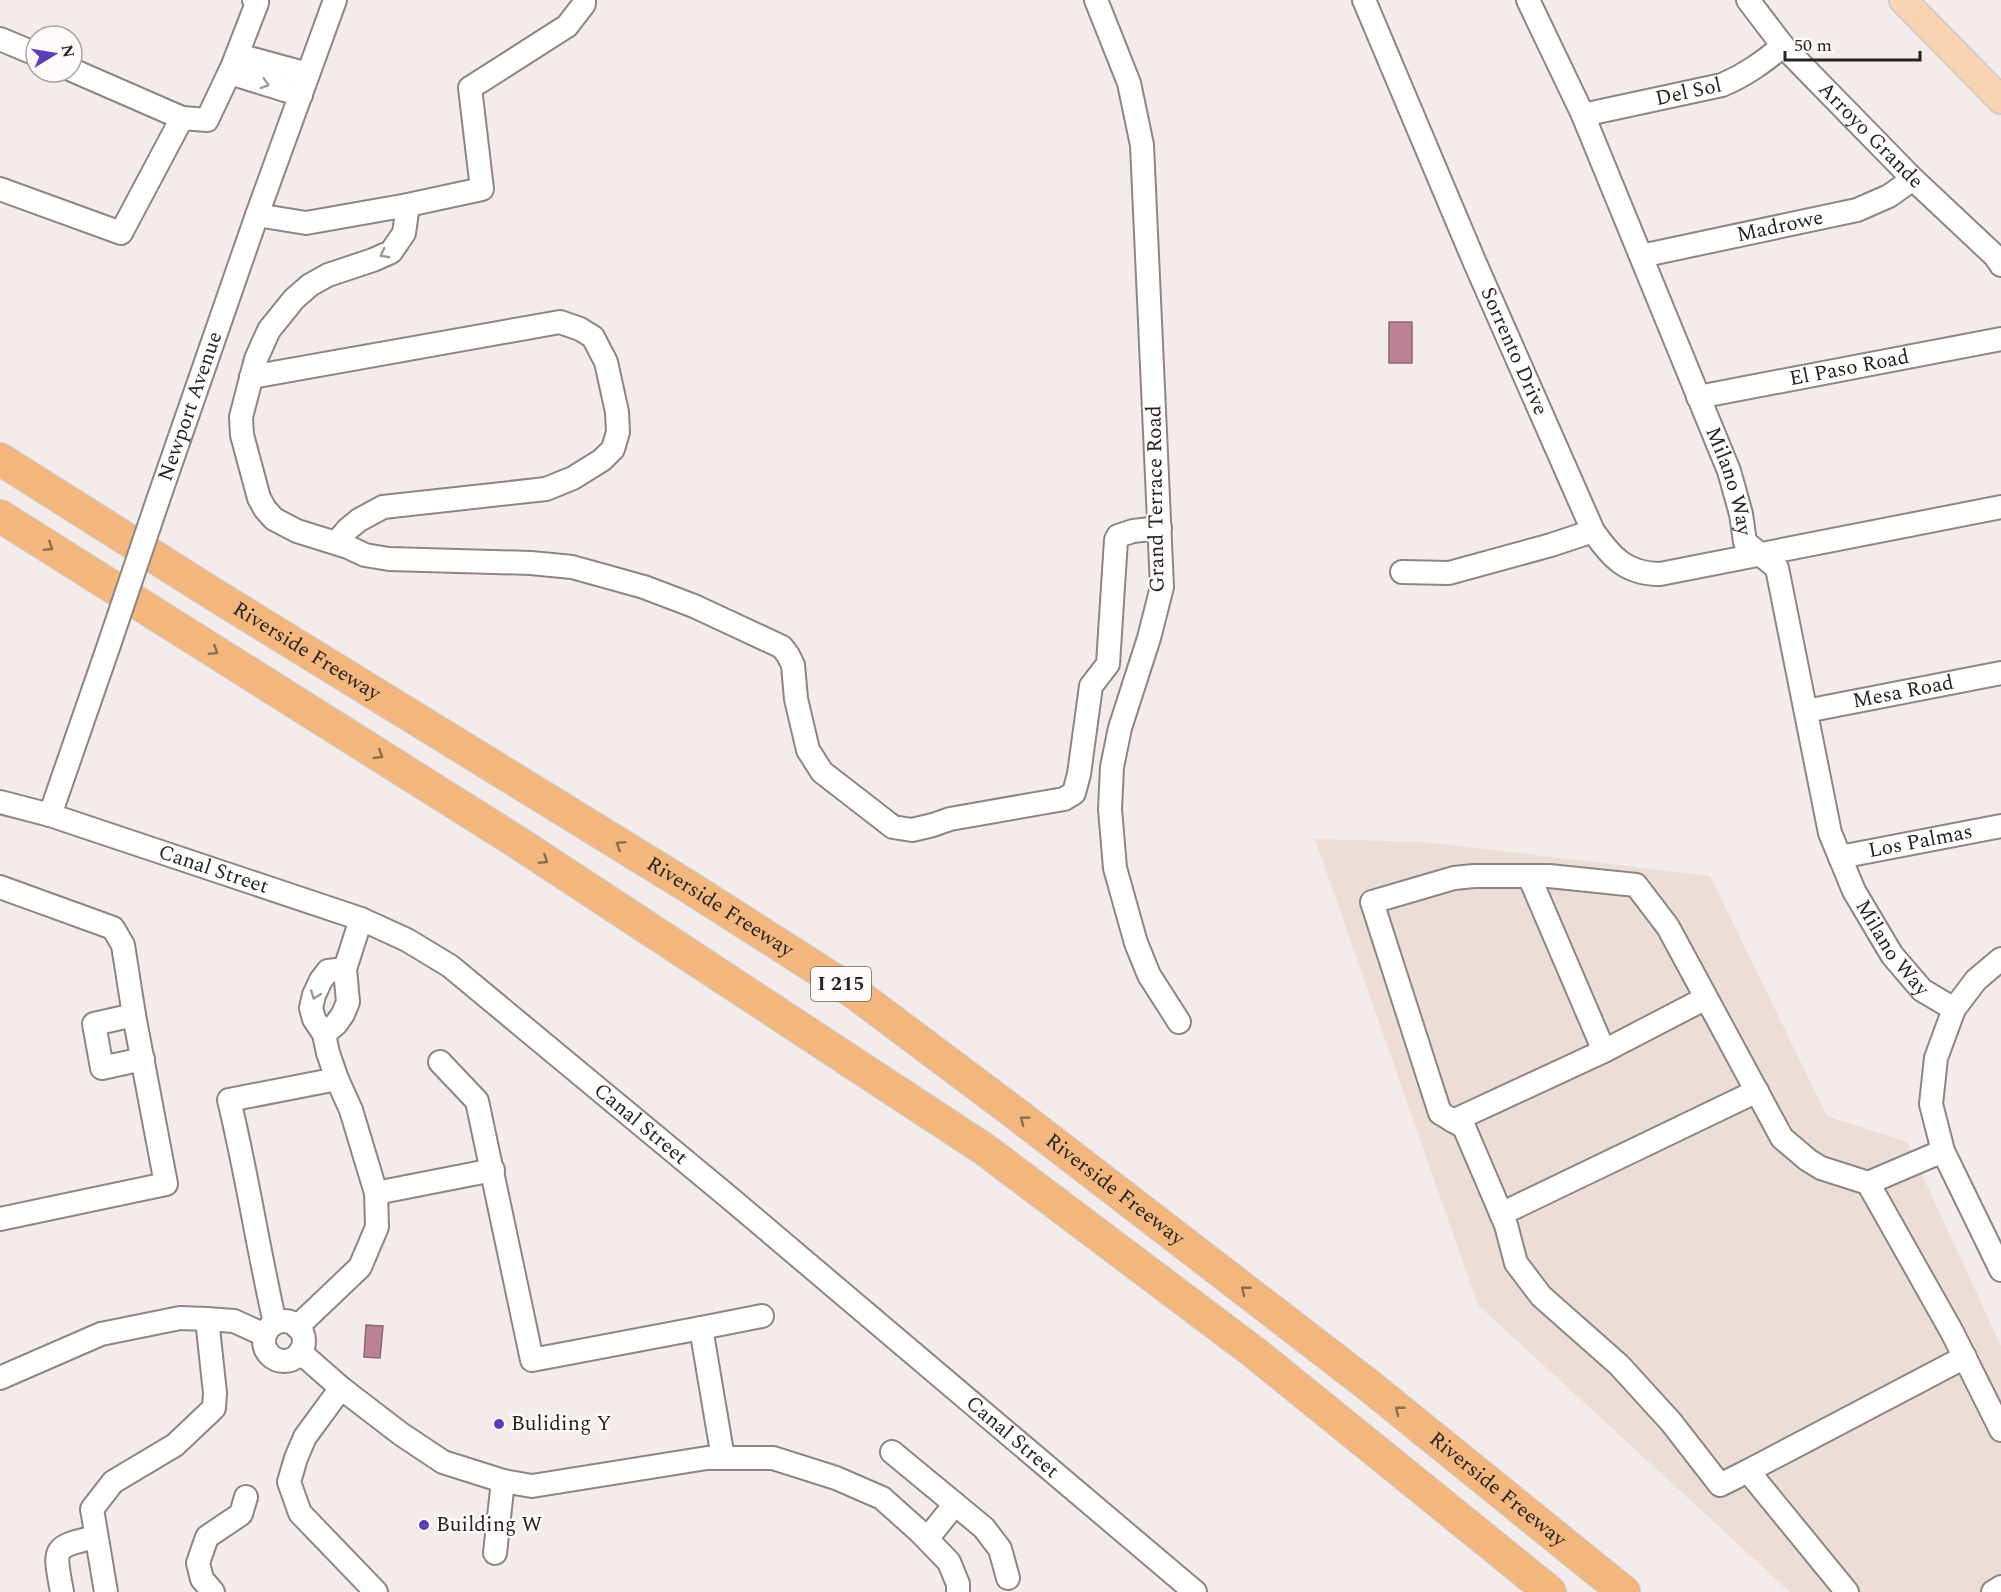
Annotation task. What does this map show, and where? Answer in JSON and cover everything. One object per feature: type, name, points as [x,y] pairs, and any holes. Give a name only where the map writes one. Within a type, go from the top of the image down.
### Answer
[{"type":"highway","name":"Riverside Freeway","points":[[0,459],[210,592],[689,887],[855,993],[1367,1384],[1624,1592]]},
{"type":"highway","name":"I 215","points":[[0,516],[520,844],[984,1149],[1255,1353],[1550,1592]]},
{"type":"main road","points":[[1903,0],[2001,100]]},
{"type":"street","points":[[84,75],[182,118],[207,120],[234,64],[257,3],[254,0]]},
{"type":"street","name":"Newport Avenue","points":[[50,815],[257,215],[334,0]]},
{"type":"street","points":[[257,215],[306,223],[482,189],[470,88],[567,26],[585,0]]},
{"type":"street","name":"Grand Terrace Road","points":[[1096,0],[1129,83],[1142,145],[1162,587],[1149,638],[1120,728],[1112,767],[1110,809],[1115,868],[1136,943],[1149,975],[1179,1022]]},
{"type":"street","name":"Sorrento Drive","points":[[1364,0],[1475,262],[1593,531],[1604,547],[1622,564],[1642,574],[1660,574],[2001,507]]},
{"type":"street","name":"Milano Way","points":[[1528,0],[1583,115],[1729,471],[1741,514],[1745,542],[1777,568],[1830,833],[1854,891],[1892,955],[1922,990],[1954,1010]]},
{"type":"street","name":"Arroyo Grande","points":[[1748,0],[1783,46],[1913,179],[1995,256],[2001,265]]},
{"type":"street","points":[[0,39],[24,49]]},
{"type":"street","name":"Del Sol","points":[[1583,115],[1722,84],[1749,72],[1783,46]]},
{"type":"street","points":[[234,64],[304,84]]},
{"type":"street","points":[[0,189],[121,233],[182,118]]},
{"type":"street","name":"Madrowe","points":[[1641,256],[1857,210],[1889,196],[1913,179]]},
{"type":"street","points":[[408,205],[404,233],[391,252],[328,275],[310,285],[294,298],[269,330],[256,359],[241,417],[242,435],[264,509],[274,519],[297,531],[365,555],[389,560],[531,563],[572,567],[645,587],[694,606],[782,647],[793,665],[796,699],[808,750],[822,772],[893,827],[912,830],[950,819],[1064,799],[1074,793],[1079,774],[1091,687],[1108,664],[1116,540],[1125,532],[1160,528]]},
{"type":"street","points":[[251,377],[560,322],[593,337],[606,362],[617,412],[618,432],[613,449],[602,460],[573,478],[546,489],[383,507],[359,520],[336,543]]},
{"type":"street","name":"El Paso Road","points":[[1698,398],[2001,339]]},
{"type":"street","points":[[1402,572],[1449,573],[1593,531]]},
{"type":"street","name":"Mesa Road","points":[[1806,711],[2001,673]]},
{"type":"street","name":"Canal Street","points":[[0,802],[50,815],[361,919],[407,940],[450,966],[731,1199],[1195,1592]]},
{"type":"street","name":"Los Palmas","points":[[1840,857],[2001,826]]},
{"type":"street","points":[[1943,1151],[1868,1183],[1821,1168],[1782,1138],[1668,927],[1636,885],[1549,876],[1474,876],[1454,878],[1372,903],[1440,1113],[1464,1127],[1501,1214],[1516,1263],[1540,1296],[1619,1365],[1671,1422],[1720,1485],[1965,1357]]},
{"type":"street","points":[[1529,876],[1604,1052]]},
{"type":"street","points":[[0,887],[113,928],[123,945],[166,1184],[0,1219]]},
{"type":"street","points":[[324,1034],[336,1024],[348,1002],[345,969],[361,919]]},
{"type":"street","points":[[2001,959],[1976,980],[1954,1010],[1936,1058],[1931,1104],[1943,1151],[2001,1270]]},
{"type":"street","points":[[0,1378],[101,1334],[180,1318],[234,1321],[279,1328],[304,1339],[300,1352],[291,1360],[278,1360],[268,1353],[265,1347],[279,1328],[360,1267],[377,1227],[376,1193],[351,1110],[337,1079],[324,1034],[314,1019],[311,1008],[314,995],[328,971],[345,969]]},
{"type":"street","points":[[1453,1120],[1604,1052],[1706,998]]},
{"type":"street","points":[[134,1015],[94,1024],[102,1068],[143,1059]]},
{"type":"street","points":[[440,1062],[477,1101],[532,1360],[762,1316]]},
{"type":"street","points":[[279,1328],[261,1258],[246,1170],[230,1100],[337,1079]]},
{"type":"street","points":[[1501,1214],[1757,1091]]},
{"type":"street","points":[[376,1193],[493,1170]]},
{"type":"street","points":[[1868,1183],[1965,1357],[2001,1430]]},
{"type":"street","points":[[106,1592],[92,1509],[113,1482],[175,1445],[214,1408],[215,1393],[207,1319]]},
{"type":"street","points":[[701,1328],[723,1458]]},
{"type":"street","points":[[300,1352],[341,1388],[401,1434],[443,1462],[503,1481],[532,1486],[707,1458],[773,1458],[836,1478],[882,1498],[927,1539],[949,1562],[958,1584],[958,1592]]},
{"type":"street","points":[[341,1388],[305,1437],[289,1482],[300,1513],[376,1592]]},
{"type":"street","points":[[892,1452],[984,1528],[1000,1549],[1008,1578]]},
{"type":"street","points":[[1748,1471],[1847,1592]]},
{"type":"street","points":[[495,1553],[503,1481]]},
{"type":"street","points":[[213,1592],[202,1579],[198,1563],[207,1537],[241,1514],[246,1497]]},
{"type":"street","points":[[927,1539],[955,1504]]},
{"type":"street","points":[[62,1592],[56,1559],[59,1549],[68,1543],[96,1537]]},
{"type":"street","points":[[1993,1592],[2001,1587]]},
{"type":"shaded area","points":[[1389,322],[1412,322],[1412,363],[1389,363]]},
{"type":"shaded area","points":[[1315,839],[1425,842],[1710,876],[1827,1116],[1907,1142],[2001,1346],[2001,1592],[1790,1592],[1478,1305]]},
{"type":"shaded area","points":[[366,1325],[383,1326],[380,1358],[364,1357]]},
{"type":"place","name":"Buliding Y","points":[[499,1424]]},
{"type":"place","name":"Building W","points":[[424,1525]]}]
